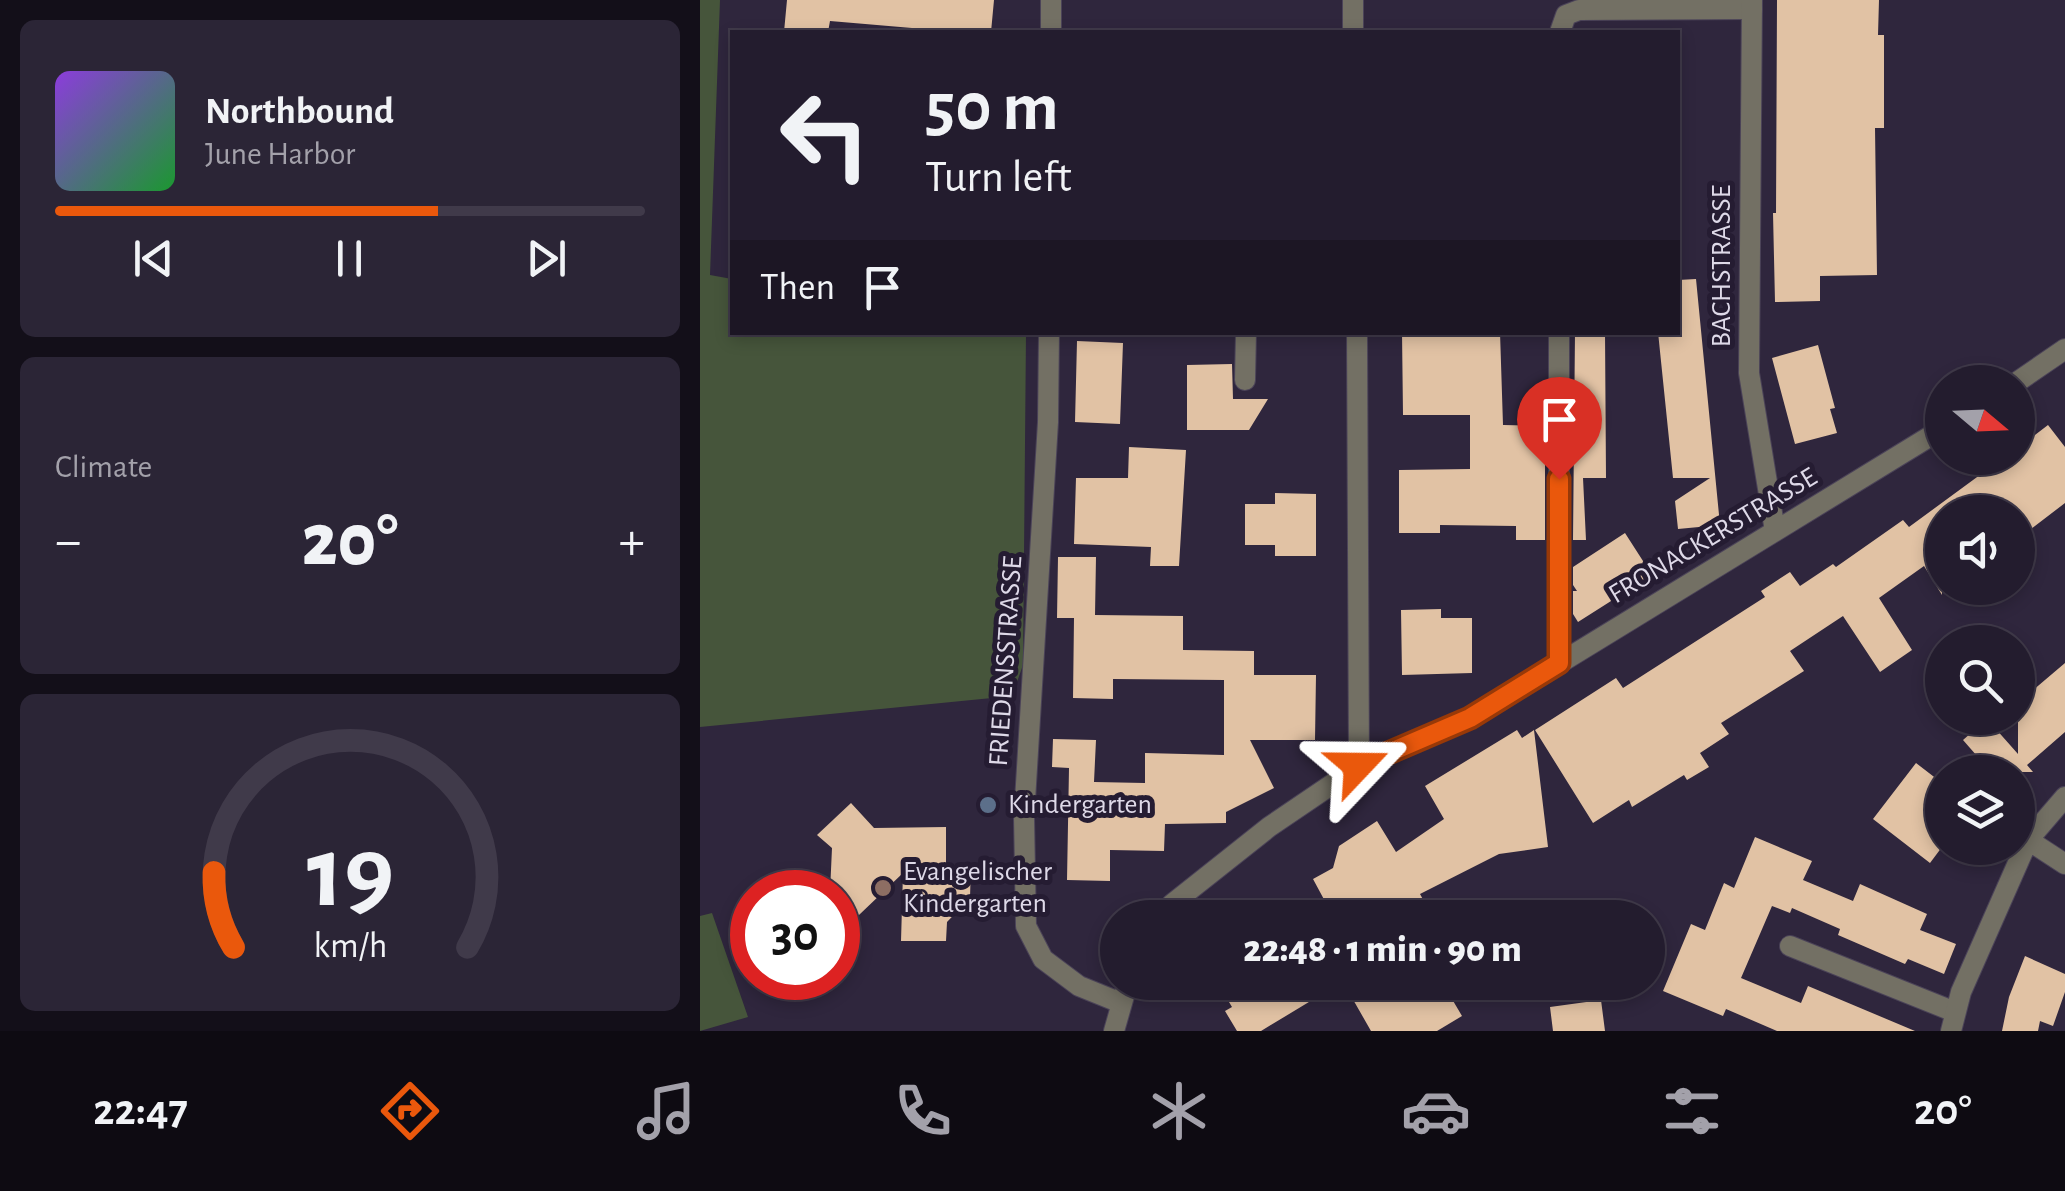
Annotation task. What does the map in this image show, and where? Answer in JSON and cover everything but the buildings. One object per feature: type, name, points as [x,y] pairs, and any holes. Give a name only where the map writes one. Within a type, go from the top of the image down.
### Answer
[{"type":"street","points":[[1051,0],[1051,30]]},
{"type":"street","points":[[1352,0],[1354,30]]},
{"type":"street","points":[[1561,30],[1566,16],[1579,10],[1752,4]]},
{"type":"street","name":"BACHSTRASSE","points":[[1752,4],[1749,373],[1775,530]]},
{"type":"street","name":"FRIEDENSSTRASSE","points":[[1049,335],[1048,422],[1024,817],[1026,926],[1042,959],[1079,986],[1121,1004]]},
{"type":"street","points":[[1245,380],[1246,335]]},
{"type":"street","points":[[1357,335],[1358,766]]},
{"type":"street","points":[[1559,335],[1559,663]]},
{"type":"street","points":[[2035,369],[2065,348]]},
{"type":"street","name":"FRONACKERSTRASSE","points":[[1177,900],[1269,826],[1358,766],[1470,718],[1925,440]]},
{"type":"street","points":[[2035,832],[2065,797]]},
{"type":"street","points":[[2035,845],[2065,864]]},
{"type":"street","points":[[1790,946],[1953,1022],[1961,992],[2017,865]]},
{"type":"street","points":[[1114,1031],[1122,1000]]},
{"type":"green space","points":[[700,0],[720,0],[710,275],[730,279],[730,335],[1026,335],[1023,665],[1012,696],[700,727]]},
{"type":"green space","points":[[712,913],[730,965],[730,1000],[742,1000],[748,1017],[700,1031],[700,916]]},
{"type":"place","name":"Kindergarten","points":[[988,805]]},
{"type":"place","name":"Evangelischer Kindergarten","points":[[883,888]]},
{"type":"route","points":[[1358,766],[1470,718],[1559,663],[1559,479]]}]
